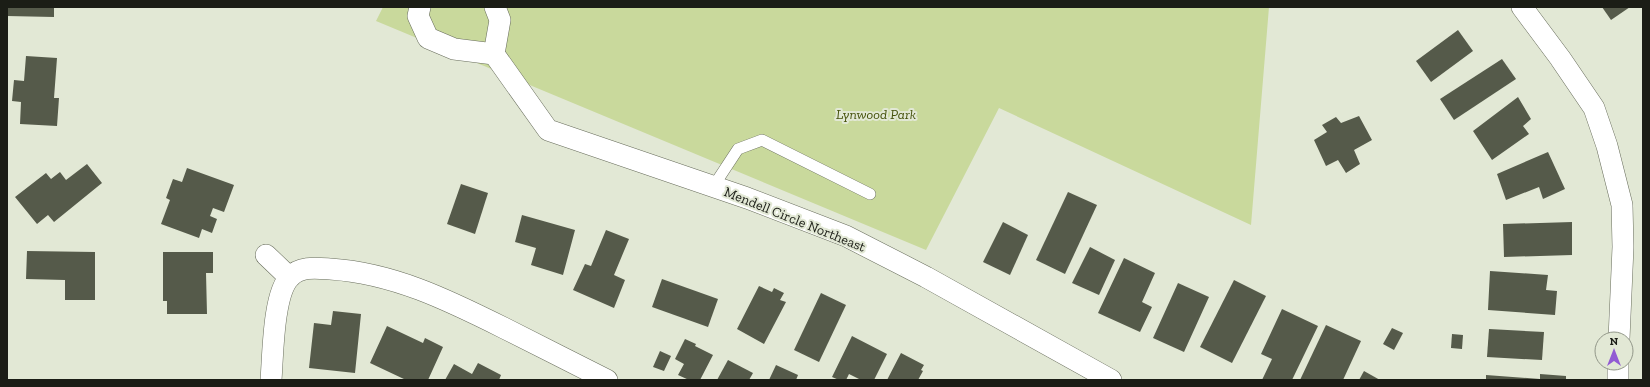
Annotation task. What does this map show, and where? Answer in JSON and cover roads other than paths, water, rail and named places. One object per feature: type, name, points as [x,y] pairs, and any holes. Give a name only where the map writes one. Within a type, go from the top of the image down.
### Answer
[{"type":"street","points":[[420,7],[418,16],[428,38],[454,49],[494,54],[500,20],[496,7]]},
{"type":"street","points":[[1522,7],[1560,58],[1594,108],[1607,146],[1622,205],[1623,247],[1619,331]]},
{"type":"street","name":"Mendell Circle Northeast","points":[[494,54],[548,130],[746,198],[846,236],[926,277],[1111,380]]},
{"type":"street","points":[[266,255],[289,277]]},
{"type":"street","points":[[271,380],[277,307],[281,289],[289,277],[300,269],[321,268],[347,270],[402,282],[455,303],[607,380]]},
{"type":"lane","points":[[713,187],[738,149],[762,140],[870,194]]},
{"type":"park label","name":"Lynwood Park","points":[[876,114]]}]
